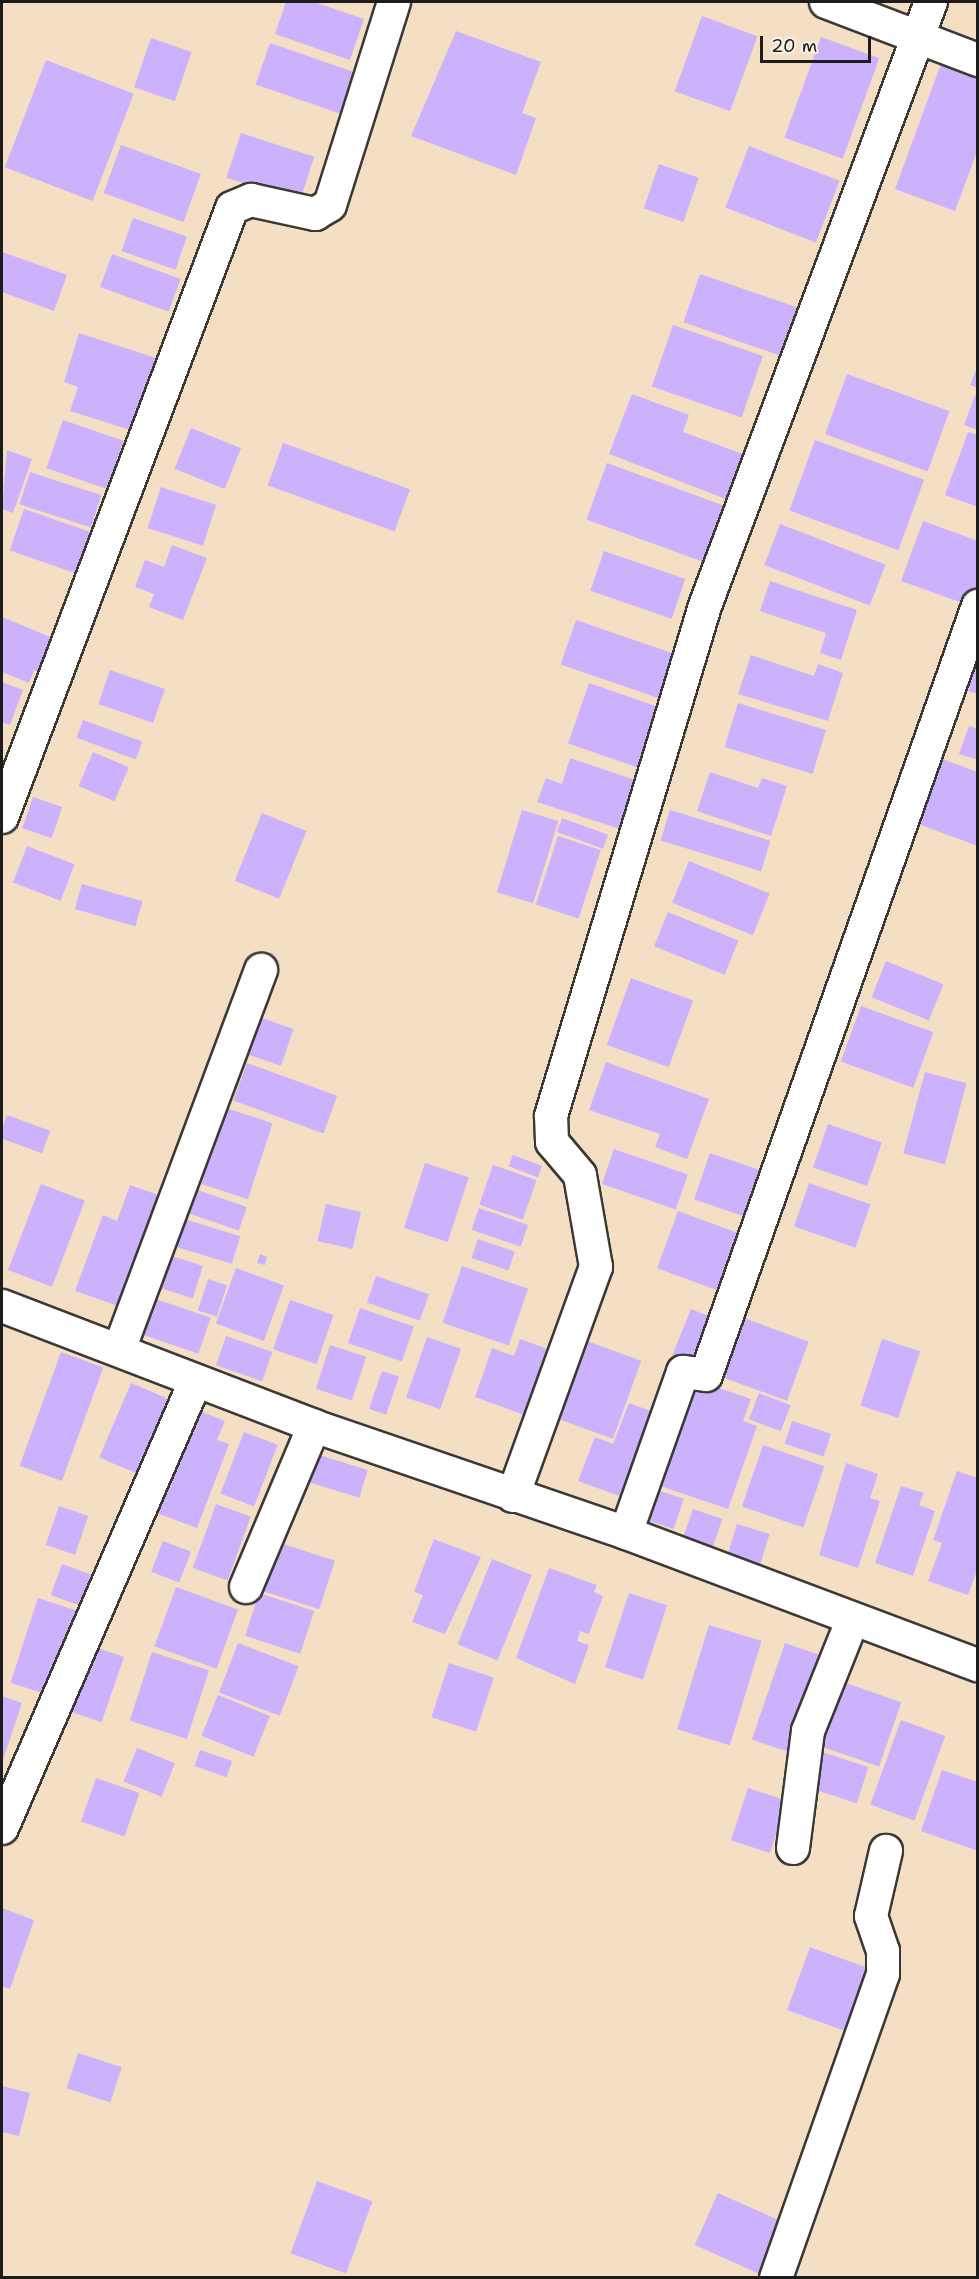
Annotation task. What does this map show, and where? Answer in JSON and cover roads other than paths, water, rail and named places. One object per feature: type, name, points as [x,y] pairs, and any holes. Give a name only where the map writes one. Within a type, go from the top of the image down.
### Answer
[{"type":"street","points":[[2,817],[232,208],[251,200],[315,214],[330,205],[394,2]]},
{"type":"street","points":[[826,2],[915,40],[978,60]]},
{"type":"street","points":[[513,1496],[596,1267],[580,1175],[552,1142],[551,1116],[705,606],[931,2]]},
{"type":"street","points":[[626,1533],[683,1372],[706,1375],[978,606]]},
{"type":"street","points":[[119,1350],[261,970]]},
{"type":"street","points":[[2,1306],[314,1426],[626,1533],[852,1620],[978,1665]]},
{"type":"street","points":[[2,1828],[195,1380]]},
{"type":"street","points":[[246,1587],[314,1426]]},
{"type":"street","points":[[793,1848],[808,1731],[852,1620]]},
{"type":"street","points":[[776,2277],[884,1974],[883,1951],[871,1916],[885,1851]]}]
